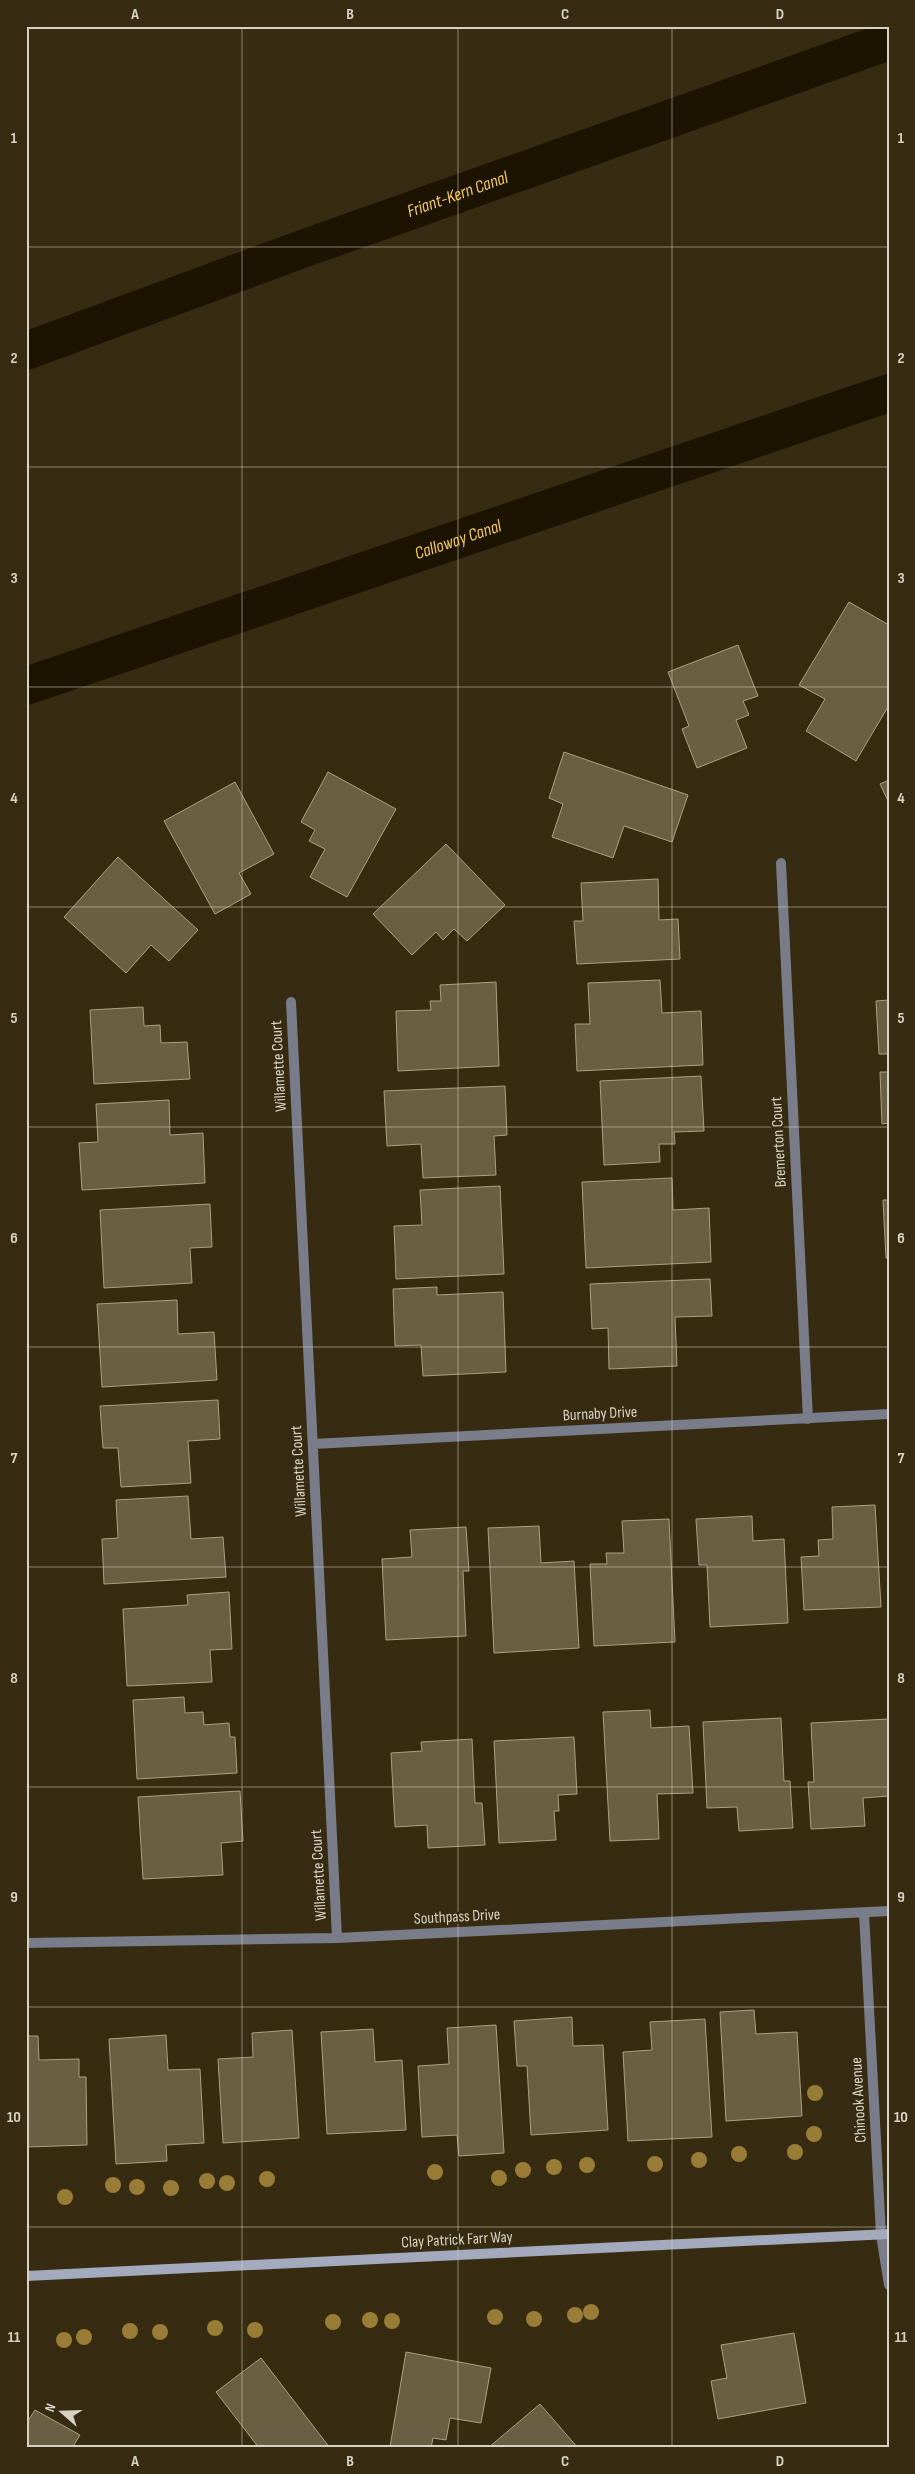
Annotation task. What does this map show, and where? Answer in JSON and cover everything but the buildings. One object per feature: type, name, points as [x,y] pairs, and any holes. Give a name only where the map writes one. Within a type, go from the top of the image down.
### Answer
[{"type":"street","name":"Bremerton Court","points":[[781,863],[808,1419]]},
{"type":"street","name":"Willamette Court","points":[[291,1002],[337,1938]]},
{"type":"street","name":"Burnaby Drive","points":[[313,1444],[889,1414]]},
{"type":"street","name":"Southpass Drive","points":[[26,1943],[337,1938],[889,1911]]},
{"type":"street","name":"Chinook Avenue","points":[[864,1913],[889,2285]]},
{"type":"street","name":"Clay Patrick Farr Way","points":[[26,2276],[885,2234]]},
{"type":"waterway","name":"Friant-Kern Canal","points":[[26,351],[291,253],[889,41]]},
{"type":"waterway","name":"Calloway Canal","points":[[26,686],[889,393]]}]
